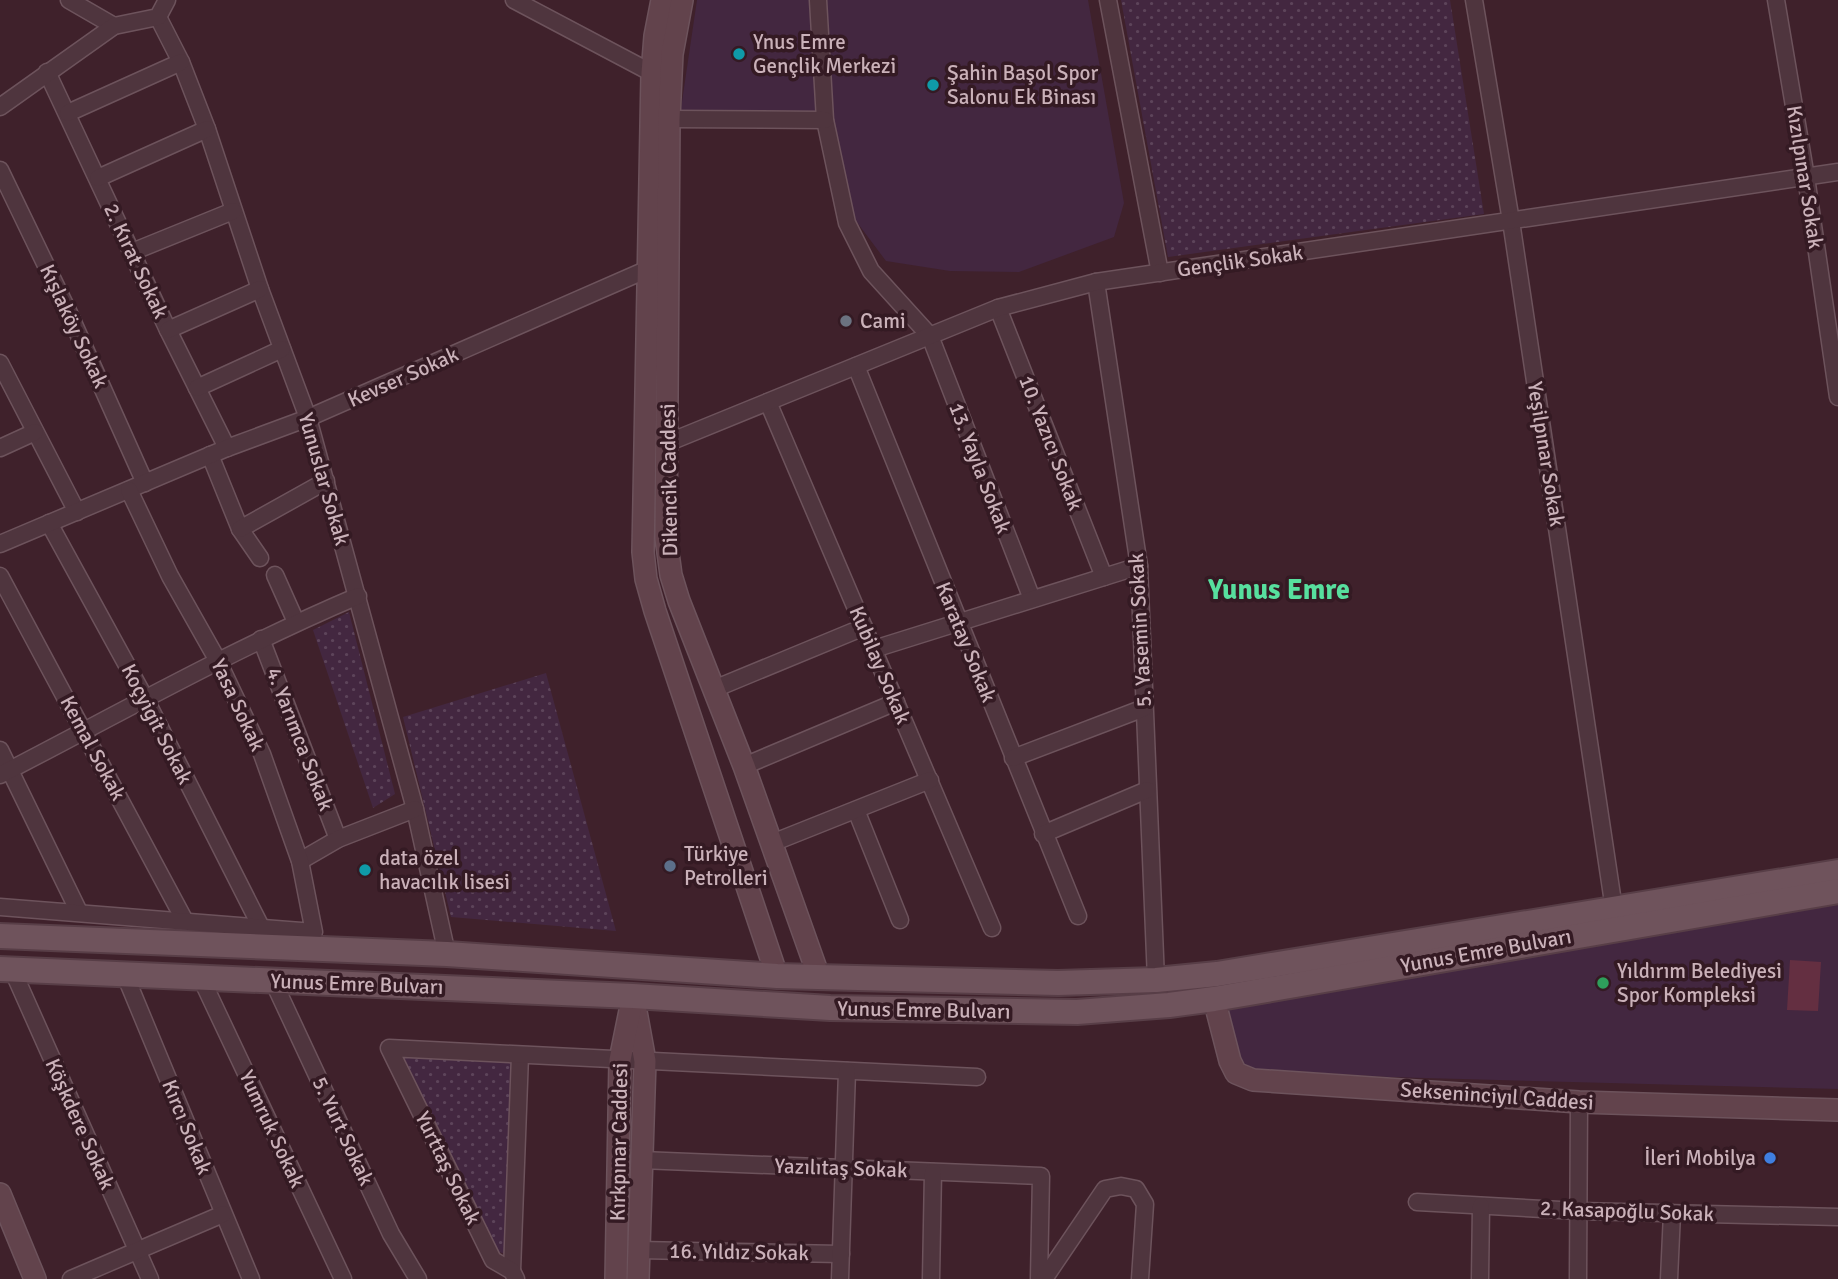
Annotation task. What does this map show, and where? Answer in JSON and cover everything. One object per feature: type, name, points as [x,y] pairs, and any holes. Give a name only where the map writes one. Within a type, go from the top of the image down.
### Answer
[{"type":"main road","name":"Dikencik Caddesi","points":[[662,0],[654,36],[652,73],[643,552],[646,579],[777,975]]},
{"type":"main road","name":"Dikencik Caddesi","points":[[682,0],[673,54],[669,119],[666,538],[671,575],[744,766],[819,977]]},
{"type":"main road","name":"Yunus Emre Bulvarı","points":[[0,936],[447,954],[819,977],[1058,983],[1156,980],[1230,972],[1838,872]]},
{"type":"main road","name":"Yunus Emre Bulvarı","points":[[6,969],[633,996],[830,1008],[1077,1012],[1213,999],[1838,891]]},
{"type":"main road","points":[[633,996],[635,967]]},
{"type":"main road","name":"Kırkpınar Caddesi","points":[[616,1279],[620,1060],[633,996]]},
{"type":"main road","name":"Kırkpınar Caddesi","points":[[633,996],[645,1061],[638,1279]]},
{"type":"main road","name":"Sekseninciyıl Caddesi","points":[[1213,999],[1230,1061],[1236,1073],[1253,1080],[1579,1102],[1838,1110]]},
{"type":"main road","points":[[0,1194],[35,1279]]},
{"type":"street","points":[[69,0],[114,26]]},
{"type":"street","points":[[0,107],[114,26],[158,17],[167,0]]},
{"type":"street","points":[[514,0],[652,73]]},
{"type":"street","points":[[818,0],[825,120],[847,223],[870,271],[930,336]]},
{"type":"street","points":[[1108,0],[1160,273]]},
{"type":"street","name":"Yeşilpınar Sokak","points":[[1474,0],[1511,221],[1614,909]]},
{"type":"street","name":"Kızılpınar Sokak","points":[[1776,0],[1806,177],[1838,397]]},
{"type":"street","name":"Yunuslar Sokak","points":[[158,17],[181,62],[206,128],[260,289],[308,418],[415,809],[447,954]]},
{"type":"street","points":[[68,113],[181,62]]},
{"type":"street","name":"2. Kırat Sokak","points":[[47,72],[227,448]]},
{"type":"street","points":[[669,119],[825,120]]},
{"type":"street","points":[[98,178],[206,128]]},
{"type":"street","name":"Kışlaköy Sokak","points":[[0,170],[68,310],[145,483]]},
{"type":"street","name":"Gençlik Sokak","points":[[667,443],[998,309],[1096,282],[1838,172]]},
{"type":"street","points":[[132,253],[233,211]]},
{"type":"street","name":"Kevser Sokak","points":[[1,542],[227,448],[308,418],[648,269]]},
{"type":"street","name":"5. Yasemin Sokak","points":[[1096,282],[1139,566],[1156,980]]},
{"type":"street","points":[[169,330],[260,289]]},
{"type":"street","name":"10. Yazıcı Sokak","points":[[998,309],[1104,577]]},
{"type":"street","name":"13. Yayla Sokak","points":[[930,336],[1032,599]]},
{"type":"street","points":[[197,388],[282,349]]},
{"type":"street","points":[[0,365],[77,512]]},
{"type":"street","name":"Karatay Sokak","points":[[856,366],[1078,916]]},
{"type":"street","name":"Kubilay Sokak","points":[[768,402],[992,928]]},
{"type":"street","points":[[0,448],[35,432]]},
{"type":"street","points":[[210,455],[240,529],[260,558]]},
{"type":"street","points":[[240,529],[326,481]]},
{"type":"street","name":"Yasa Sokak","points":[[129,489],[170,576],[218,661],[262,754],[300,861],[314,932],[261,927]]},
{"type":"street","name":"Koçyigit Sokak","points":[[49,523],[146,700],[261,927]]},
{"type":"street","points":[[874,649],[1139,566]]},
{"type":"street","points":[[275,575],[296,622]]},
{"type":"street","name":"Kemal Sokak","points":[[0,576],[185,921]]},
{"type":"street","points":[[5,772],[261,639],[358,596]]},
{"type":"street","points":[[714,689],[864,627]]},
{"type":"street","name":"4. Yarımca Sokak","points":[[261,639],[338,839]]},
{"type":"street","points":[[744,766],[896,702]]},
{"type":"street","points":[[1013,758],[1144,708]]},
{"type":"street","points":[[0,750],[5,772],[79,912]]},
{"type":"street","points":[[772,843],[930,780]]},
{"type":"street","points":[[1043,834],[1147,790]]},
{"type":"street","points":[[300,861],[338,839],[415,809]]},
{"type":"street","points":[[856,810],[900,920]]},
{"type":"street","points":[[0,907],[261,927]]},
{"type":"street","name":"Köşkdere Sokak","points":[[6,969],[150,1279]]},
{"type":"street","name":"Kırcı Sokak","points":[[125,975],[251,1279]]},
{"type":"street","name":"Yumruk Sokak","points":[[201,978],[343,1279]]},
{"type":"street","name":"5. Yurt Sokak","points":[[273,981],[391,1234],[418,1279]]},
{"type":"street","name":"Yurttaş Sokak","points":[[514,1275],[493,1260],[389,1048],[520,1055]]},
{"type":"street","points":[[514,1275],[520,1055],[977,1077]]},
{"type":"street","points":[[840,1279],[847,1071]]},
{"type":"street","points":[[1578,1279],[1579,1102]]},
{"type":"street","name":"Yazılıtaş Sokak","points":[[641,1160],[1041,1176],[1041,1279]]},
{"type":"street","points":[[931,1279],[933,1172]]},
{"type":"street","points":[[1041,1279],[1105,1189],[1121,1186],[1136,1189],[1145,1204],[1140,1279]]},
{"type":"street","name":"2. Kasapoğlu Sokak","points":[[1417,1202],[1579,1211],[1838,1217]]},
{"type":"street","points":[[1480,1279],[1481,1206]]},
{"type":"street","points":[[1670,1279],[1672,1213]]},
{"type":"street","points":[[71,1279],[223,1214]]},
{"type":"street","name":"16. Yıldız Sokak","points":[[638,1251],[841,1254]]},
{"type":"shaded area","points":[[697,0],[1088,0],[1124,203],[1114,237],[1019,272],[950,271],[886,261],[853,217],[817,118],[680,115]]},
{"type":"shaded area","points":[[1121,0],[1450,0],[1484,214],[1168,257]]},
{"type":"shaded area","points":[[349,612],[395,794],[373,808],[313,630]]},
{"type":"shaded area","points":[[546,673],[616,931],[451,917],[403,717]]},
{"type":"shaded area","name":"Yıldırım Belediyesi Spor Kompleksi","points":[[1838,905],[1838,1089],[1388,1077],[1242,1068],[1222,1007],[1713,923]]},
{"type":"shaded area","points":[[1790,960],[1821,962],[1818,1011],[1787,1010]]},
{"type":"shaded area","points":[[401,1055],[514,1061],[506,1254],[499,1252]]},
{"type":"place","name":"Ynus Emre Gençlik Merkezi","points":[[739,54]]},
{"type":"place","name":"Şahin Başol Spor Salonu Ek Binası","points":[[933,85]]},
{"type":"place","name":"Cami","points":[[846,321]]},
{"type":"place","name":"Türkiye Petrolleri","points":[[670,866]]},
{"type":"place","name":"data özel havacılık lisesi","points":[[365,870]]},
{"type":"place","name":"Yıldırım Belediyesi Spor Kompleksi","points":[[1603,983]]},
{"type":"place","name":"İleri Mobilya","points":[[1770,1158]]},
{"type":"district","name":"Yunus Emre","points":[[1279,590]]}]
